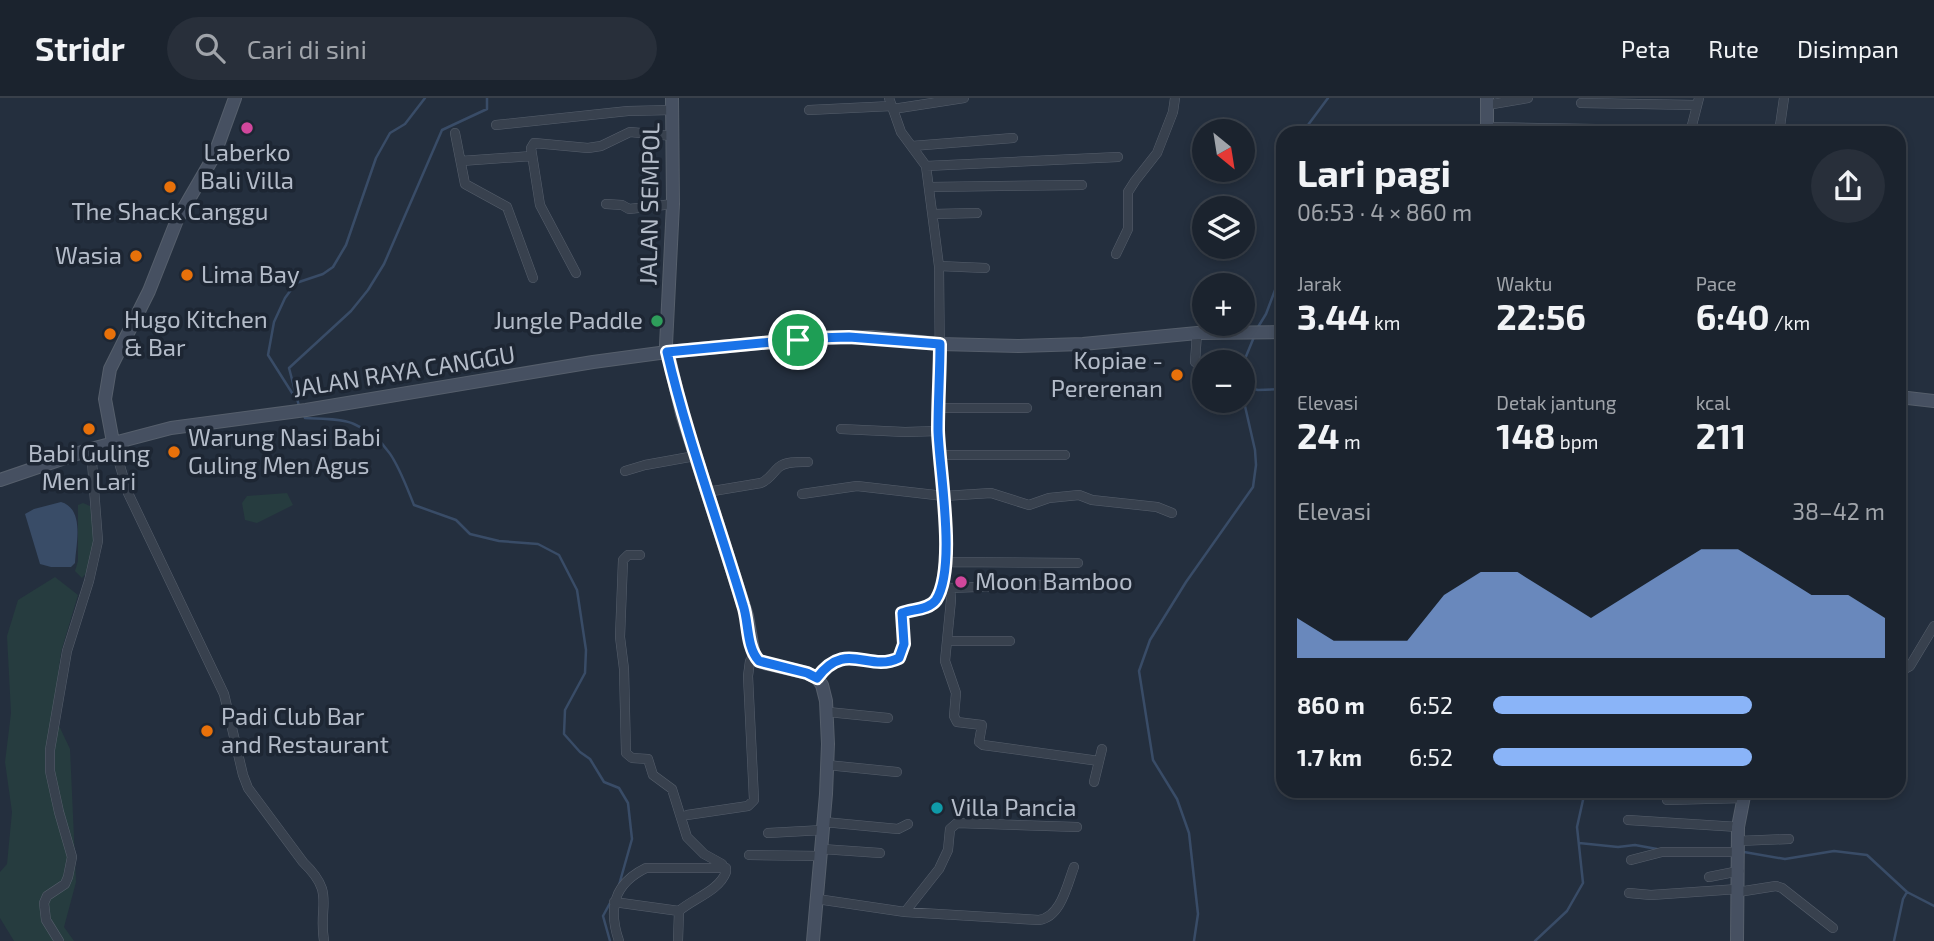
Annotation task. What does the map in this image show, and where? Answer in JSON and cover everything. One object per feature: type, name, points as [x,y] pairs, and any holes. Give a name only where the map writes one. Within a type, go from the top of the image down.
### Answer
[{"type":"street","points":[[235,98],[214,156],[177,220],[149,291],[110,369],[105,399],[113,442],[128,493],[224,694],[248,788],[321,883],[325,898],[324,941]]},
{"type":"street","points":[[809,110],[964,98]]},
{"type":"street","points":[[1116,254],[1128,229],[1128,192],[1157,153],[1173,112],[1175,98]]},
{"type":"street","points":[[1487,126],[1487,101],[1528,98]]},
{"type":"street","points":[[1780,126],[1784,98]]},
{"type":"street","points":[[1581,103],[1698,101],[1692,126]]},
{"type":"street","points":[[496,125],[672,104]]},
{"type":"street","name":"JALAN SEMPOL","points":[[672,104],[673,204],[667,352],[695,456],[747,617],[754,656]]},
{"type":"street","points":[[891,104],[901,132],[926,166],[939,266],[938,431],[944,496],[946,587],[951,600],[945,661],[956,693],[954,716],[957,722],[982,725],[979,742],[983,745],[1099,761]]},
{"type":"street","points":[[576,273],[540,205],[531,148],[534,143],[588,148],[601,146],[630,132],[673,136]]},
{"type":"street","points":[[455,133],[465,184],[507,207],[533,278]]},
{"type":"street","points":[[912,146],[1013,138]]},
{"type":"street","points":[[461,160],[532,156]]},
{"type":"street","points":[[926,166],[1118,157]]},
{"type":"street","points":[[929,187],[1082,185]]},
{"type":"street","points":[[606,204],[622,205],[629,209],[673,204]]},
{"type":"street","points":[[933,214],[977,213]]},
{"type":"street","points":[[939,266],[985,268]]},
{"type":"street","name":"JALAN RAYA CANGGU","points":[[1255,332],[1276,332]]},
{"type":"street","name":"JALAN RAYA CANGGU","points":[[0,480],[113,442],[171,428],[306,410],[667,352],[815,338],[872,337],[940,344],[1050,346],[1192,333]]},
{"type":"street","points":[[1906,398],[1934,401]]},
{"type":"street","points":[[939,408],[1027,408]]},
{"type":"street","points":[[841,429],[938,431]]},
{"type":"street","points":[[59,941],[46,920],[44,903],[47,896],[65,884],[72,857],[58,812],[50,771],[50,750],[67,652],[98,541],[91,449]]},
{"type":"street","points":[[940,455],[1065,455]]},
{"type":"street","points":[[625,471],[695,456]]},
{"type":"street","points":[[707,492],[761,483],[768,480],[784,464],[808,461]]},
{"type":"street","points":[[802,494],[857,486],[944,496],[991,494],[1029,505],[1049,498],[1079,495],[1093,500],[1157,507],[1172,513]]},
{"type":"street","points":[[640,555],[628,555],[623,560],[620,637],[624,668],[625,753],[632,758],[648,759],[653,775],[672,789],[687,837],[704,854],[726,868]]},
{"type":"street","points":[[945,562],[1079,563]]},
{"type":"street","points":[[817,678],[837,659],[885,661],[899,658],[904,644],[902,613],[932,604],[946,587],[1090,583]]},
{"type":"street","points":[[1906,669],[1934,626]]},
{"type":"street","points":[[947,641],[1010,641]]},
{"type":"street","points":[[687,815],[748,806],[754,800],[748,676],[750,661],[754,656],[759,661],[817,678],[822,685],[828,712],[822,852],[813,941]]},
{"type":"street","points":[[828,712],[888,718]]},
{"type":"street","points":[[1094,782],[1102,749]]},
{"type":"street","points":[[827,765],[897,772]]},
{"type":"street","points":[[1667,800],[1693,798]]},
{"type":"street","points":[[1737,941],[1738,827],[1743,798]]},
{"type":"street","points":[[1628,820],[1738,827]]},
{"type":"street","points":[[905,912],[939,869],[948,850],[950,829],[957,823],[1077,827]]},
{"type":"street","points":[[768,833],[823,826],[898,829],[908,824]]},
{"type":"street","points":[[1631,860],[1662,852],[1789,839]]},
{"type":"street","points":[[749,855],[880,853]]},
{"type":"street","points":[[817,899],[905,912],[1047,919],[1058,907],[1074,866]]},
{"type":"street","points":[[619,941],[613,918],[614,902],[620,889],[631,877],[646,868],[726,868]]},
{"type":"street","points":[[614,902],[679,911],[715,888],[725,877],[726,868]]},
{"type":"street","points":[[1709,877],[1738,871]]},
{"type":"street","points":[[1629,893],[1651,895],[1782,888],[1833,928]]},
{"type":"street","points":[[678,941],[679,911]]},
{"type":"green space","points":[[287,493],[293,505],[257,523],[245,520],[242,503],[247,496]]},
{"type":"green space","points":[[83,503],[90,506],[94,544],[91,563],[82,578],[75,571],[78,561],[78,505]]},
{"type":"green space","points":[[55,577],[78,595],[61,652],[53,713],[70,749],[76,882],[64,927],[74,941],[14,941],[0,918],[0,872],[7,864],[12,812],[5,762],[11,713],[7,636],[18,600]]},
{"type":"water","points":[[61,502],[69,506],[76,519],[75,563],[71,567],[51,567],[40,564],[25,514]]},
{"type":"waterway","points":[[294,396],[268,355],[274,322],[285,298],[296,283],[323,274],[333,267],[346,245],[376,158],[390,133],[405,124],[425,98]]},
{"type":"waterway","points":[[299,406],[289,368],[351,311],[368,290],[384,264],[442,130],[487,109],[487,98]]},
{"type":"waterway","points":[[1308,126],[1328,98]]},
{"type":"waterway","points":[[1258,327],[1276,288]]},
{"type":"waterway","points":[[1249,350],[1254,337]]},
{"type":"waterway","points":[[1255,389],[1276,389]]},
{"type":"waterway","points":[[1194,941],[1198,914],[1189,833],[1177,799],[1153,760],[1139,671],[1150,640],[1186,582],[1253,487],[1255,450],[1247,413]]},
{"type":"waterway","points":[[304,415],[305,418],[349,422],[377,439],[393,458],[414,505],[456,520],[470,534],[499,541],[538,544],[559,555],[577,590],[586,650],[585,673],[565,710],[564,734],[590,759],[604,782],[619,788],[628,803],[632,839],[619,885]]},
{"type":"waterway","points":[[1535,941],[1567,911],[1583,883],[1577,827],[1583,798]]},
{"type":"waterway","points":[[1579,843],[1618,847],[1635,845],[1657,849]]},
{"type":"waterway","points":[[1744,852],[1785,859],[1834,851],[1867,855],[1907,892],[1934,906]]},
{"type":"waterway","points":[[1894,941],[1907,892]]},
{"type":"waterway","points":[[610,903],[603,916],[610,941]]},
{"type":"place","name":"Laberko Bali Villa","points":[[247,128]]},
{"type":"place","name":"The Shack Canggu","points":[[170,187]]},
{"type":"place","name":"Wasia","points":[[136,256]]},
{"type":"place","name":"Lima Bay","points":[[187,275]]},
{"type":"place","name":"Jungle Paddle","points":[[657,321]]},
{"type":"place","name":"Hugo Kitchen & Bar","points":[[110,334]]},
{"type":"place","name":"Kopiae - Pererenan","points":[[1177,375]]},
{"type":"place","name":"Babi Guling Men Lari","points":[[89,429]]},
{"type":"place","name":"Warung Nasi Babi Guling Men Agus","points":[[174,452]]},
{"type":"place","name":"Moon Bamboo","points":[[961,582]]},
{"type":"place","name":"Padi Club Bar and Restaurant","points":[[207,731]]},
{"type":"place","name":"Villa Pancia","points":[[937,808]]},
{"type":"route","points":[[872,337],[940,344],[938,431],[946,537],[942,585],[932,604],[902,613],[904,644],[899,658],[893,661],[837,659],[817,678],[759,661],[754,656],[747,617],[682,414],[667,352],[798,340],[872,337]]}]
